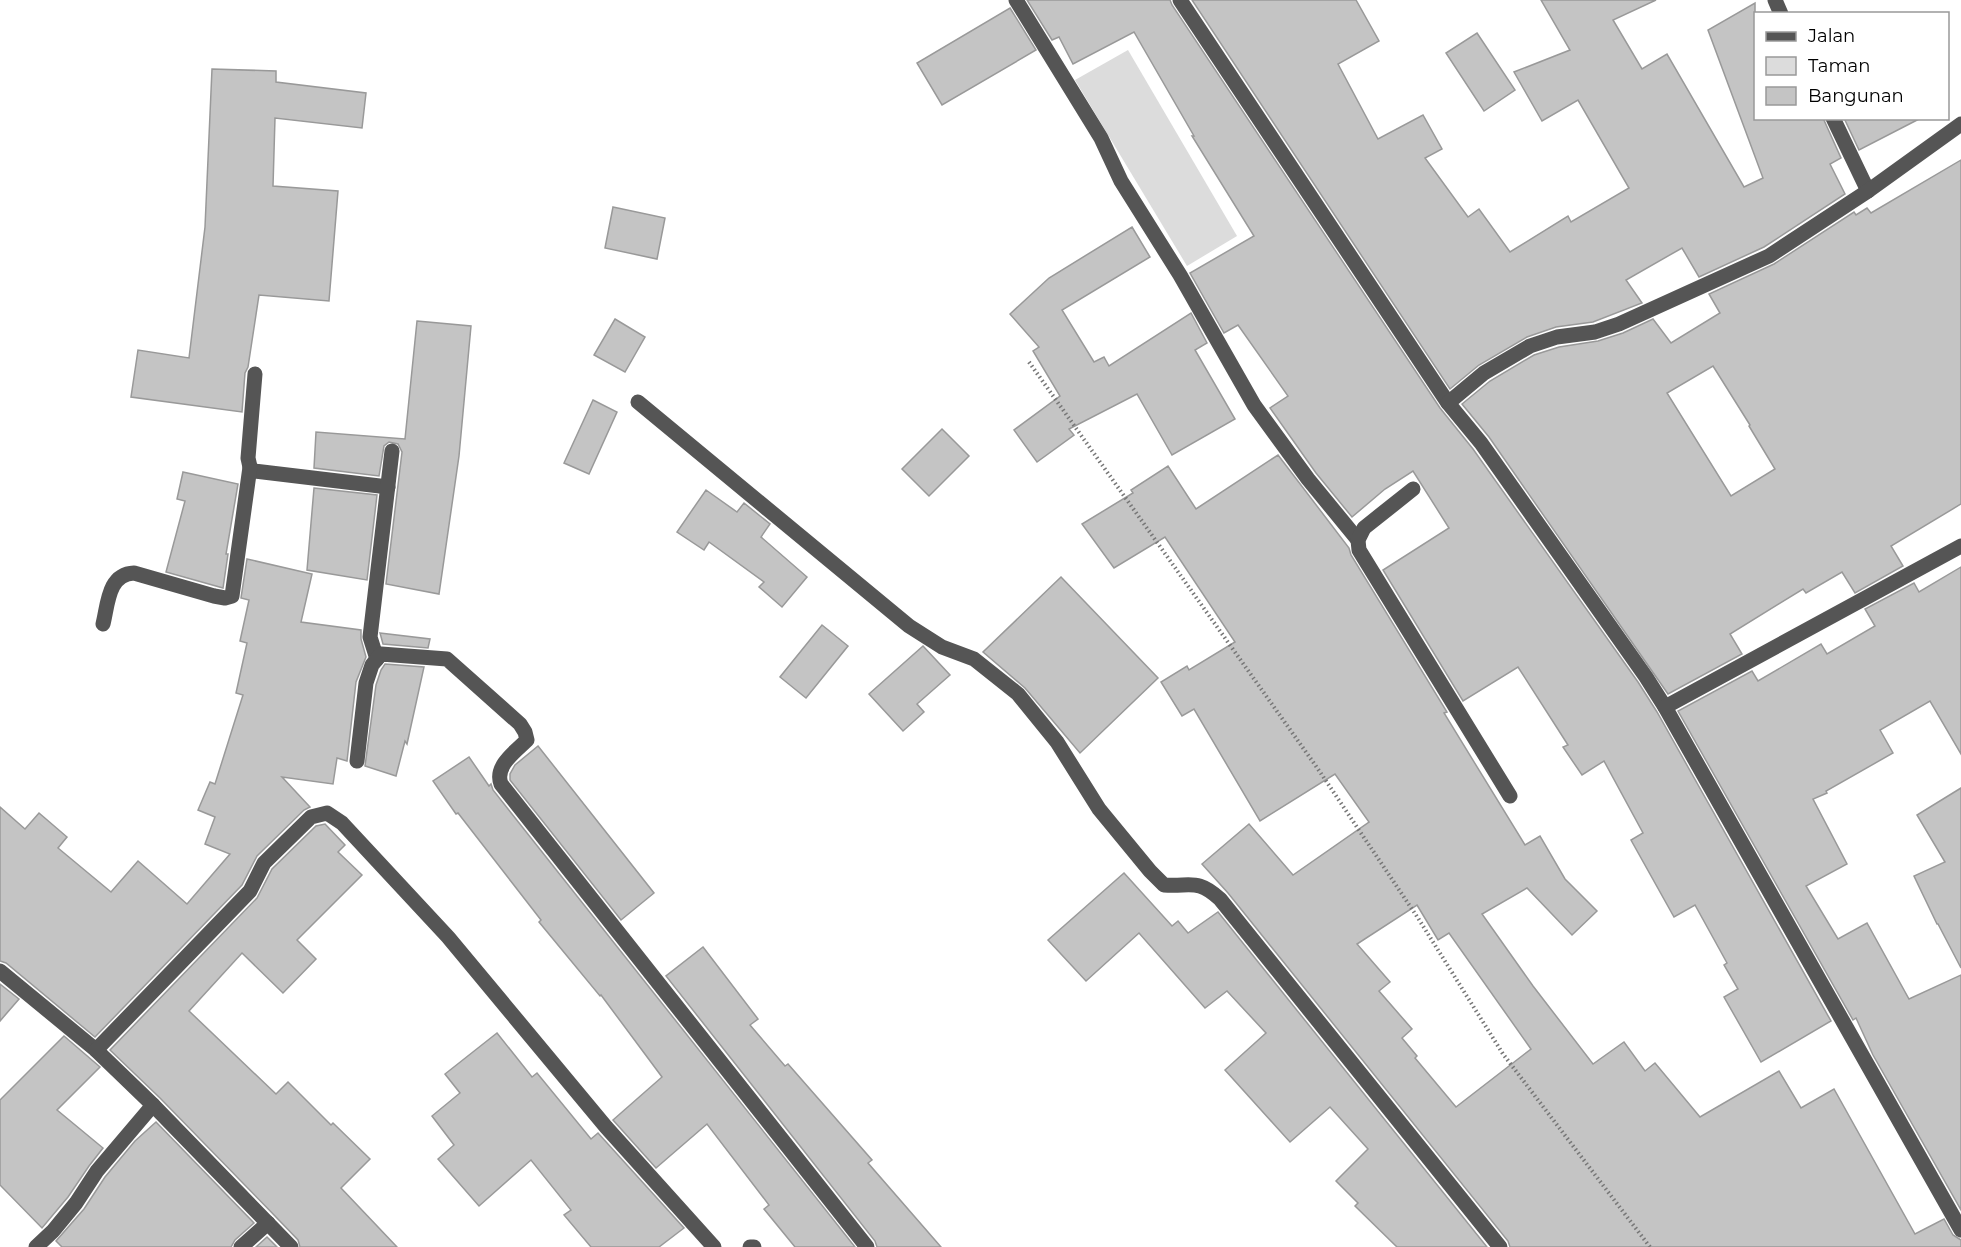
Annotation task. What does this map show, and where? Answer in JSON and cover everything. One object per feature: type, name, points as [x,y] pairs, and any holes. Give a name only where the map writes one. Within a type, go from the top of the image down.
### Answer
[{"type":"street","points":[[1016,0],[1101,138],[1121,181],[1180,275],[1254,405],[1308,479],[1358,540],[1359,550],[1510,796]]},
{"type":"street","points":[[1180,0],[1448,403],[1481,443],[1646,677],[1961,1230]]},
{"type":"street","points":[[1834,120],[1868,191]]},
{"type":"street","points":[[1448,403],[1484,373],[1530,346],[1557,337],[1595,332],[1619,324],[1769,256],[1868,191],[1961,124]]},
{"type":"street","points":[[102,624],[112,587],[117,578],[126,573],[134,573],[214,596],[225,598],[232,596],[250,467],[248,458],[255,374]]},
{"type":"street","points":[[638,402],[909,626],[942,647],[975,659],[1018,694],[1056,742],[1099,809],[1157,878],[1164,885],[1198,884],[1209,889],[1221,899],[1500,1247]]},
{"type":"street","points":[[377,659],[370,637],[392,451]]},
{"type":"street","points":[[250,467],[261,472],[388,487]]},
{"type":"street","points":[[1358,540],[1365,528],[1413,489]]},
{"type":"street","points":[[1665,707],[1961,546]]},
{"type":"street","points":[[357,761],[366,683],[372,665],[381,654],[447,659],[520,723],[527,740],[502,766],[499,778],[501,784],[867,1247]]},
{"type":"street","points":[[96,1050],[250,891],[264,863],[311,817],[327,813],[342,824],[448,937],[606,1127],[714,1247]]},
{"type":"street","points":[[0,971],[96,1050],[153,1105],[291,1247]]},
{"type":"street","points":[[36,1247],[53,1231],[76,1203],[97,1171],[153,1105]]},
{"type":"street","points":[[241,1247],[268,1223]]},
{"type":"path","points":[[1029,362],[1318,769],[1418,918],[1503,1054],[1650,1247]]},
{"type":"green space","points":[[1128,50],[1237,236],[1187,266],[1075,80]]},
{"type":"building","points":[[1027,0],[1170,0],[1440,408],[1473,449],[1638,682],[1831,1021],[1761,1062],[1724,997],[1738,989],[1724,965],[1727,963],[1695,905],[1674,917],[1631,840],[1643,833],[1604,761],[1582,775],[1563,747],[1568,745],[1518,667],[1463,701],[1383,570],[1449,528],[1413,471],[1385,489],[1352,517],[1316,473],[1270,408],[1288,396],[1238,325],[1224,333],[1190,273],[1254,236],[1192,136],[1194,136],[1134,32],[1073,64],[1059,37],[1052,40]]},
{"type":"building","points":[[1192,0],[1356,0],[1379,41],[1338,64],[1378,139],[1423,115],[1442,149],[1425,158],[1468,217],[1479,209],[1510,252],[1568,216],[1571,222],[1629,188],[1578,100],[1542,121],[1514,72],[1570,50],[1541,0],[1656,0],[1613,20],[1642,69],[1667,54],[1744,187],[1763,178],[1708,30],[1755,3],[1754,120],[1824,120],[1841,158],[1830,164],[1845,194],[1764,247],[1699,277],[1682,248],[1626,280],[1642,303],[1593,322],[1556,327],[1527,337],[1479,365],[1450,389]]},
{"type":"building","points":[[1010,8],[1036,50],[942,105],[917,63]]},
{"type":"building","points":[[1477,33],[1515,90],[1484,111],[1446,53]]},
{"type":"building","points":[[212,69],[276,71],[276,82],[366,93],[362,128],[275,118],[273,186],[338,191],[329,301],[259,295],[248,367],[245,373],[242,412],[131,397],[138,350],[189,358],[205,227]]},
{"type":"building","points":[[1845,120],[1917,120],[1859,150]]},
{"type":"building","points":[[1961,160],[1961,504],[1891,546],[1903,566],[1855,593],[1842,572],[1806,593],[1803,589],[1730,634],[1742,654],[1668,694],[1489,437],[1462,404],[1490,381],[1534,355],[1559,347],[1598,341],[1623,333],[1653,319],[1671,343],[1720,313],[1709,294],[1774,264],[1854,212],[1856,215],[1867,208],[1871,213]],"holes":[[[1713,366],[1775,469],[1731,496],[1667,393]]]},
{"type":"building","points":[[613,207],[665,218],[657,259],[605,248]]},
{"type":"building","points":[[1132,227],[1150,257],[1062,310],[1094,362],[1104,357],[1109,366],[1191,313],[1207,343],[1195,350],[1235,419],[1172,455],[1137,394],[1069,429],[1074,435],[1037,462],[1014,430],[1060,396],[1033,351],[1039,347],[1010,314],[1049,278]]},
{"type":"building","points":[[615,319],[645,337],[625,372],[594,355]]},
{"type":"building","points":[[417,321],[471,326],[459,456],[439,594],[386,584],[402,452],[398,444],[389,442],[384,446],[379,476],[314,468],[316,432],[405,439]]},
{"type":"building","points":[[593,400],[617,412],[589,474],[564,463]]},
{"type":"building","points":[[942,429],[969,456],[929,496],[902,469]]},
{"type":"building","points":[[1278,455],[1349,548],[1351,555],[1447,712],[1444,713],[1525,845],[1540,836],[1565,879],[1597,911],[1572,935],[1527,888],[1482,914],[1533,986],[1593,1064],[1624,1042],[1645,1071],[1655,1063],[1700,1117],[1779,1071],[1801,1108],[1834,1089],[1915,1234],[1944,1219],[1953,1235],[1961,1240],[1961,1247],[1510,1247],[1508,1241],[1228,893],[1202,864],[1249,824],[1293,875],[1369,822],[1335,774],[1260,821],[1194,709],[1182,716],[1161,682],[1187,666],[1189,670],[1235,642],[1165,537],[1114,568],[1082,524],[1133,493],[1131,490],[1168,466],[1196,509]],"holes":[[[1417,905],[1438,940],[1449,933],[1531,1049],[1456,1107],[1415,1058],[1417,1056],[1402,1038],[1412,1029],[1379,991],[1390,982],[1357,944]]]},
{"type":"building","points":[[183,472],[238,484],[226,554],[228,554],[223,588],[166,572],[185,501],[177,499]]},
{"type":"building","points":[[314,488],[377,495],[367,580],[307,570]]},
{"type":"building","points":[[706,490],[737,512],[744,503],[770,524],[761,537],[807,577],[782,607],[759,587],[764,582],[709,542],[704,550],[677,532]]},
{"type":"building","points":[[247,559],[312,574],[301,622],[361,630],[366,657],[356,682],[347,761],[337,758],[333,784],[282,777],[310,807],[304,810],[257,856],[242,885],[95,1037],[6,963],[0,961],[0,807],[25,829],[39,813],[67,837],[58,848],[111,892],[138,861],[187,904],[230,854],[205,844],[215,817],[198,810],[210,782],[215,784],[243,695],[236,693],[247,643],[240,641],[249,600],[241,598]]},
{"type":"building","points":[[1961,567],[1961,754],[1930,701],[1880,730],[1893,753],[1813,799],[1847,864],[1806,886],[1838,939],[1867,923],[1909,999],[1961,975],[1961,1210],[1873,1055],[1856,1018],[1853,1020],[1678,711],[1752,671],[1758,681],[1821,644],[1827,654],[1875,626],[1865,609],[1914,583],[1919,592]]},
{"type":"building","points":[[1061,577],[1158,678],[1080,753],[1025,688],[983,652]]},
{"type":"building","points":[[822,625],[848,646],[806,698],[780,677]]},
{"type":"building","points":[[380,633],[430,639],[428,648],[383,644]]},
{"type":"building","points":[[923,646],[950,675],[917,704],[924,712],[903,731],[869,694]]},
{"type":"building","points":[[385,664],[424,667],[407,744],[405,741],[396,776],[365,766],[376,685]]},
{"type":"building","points":[[538,746],[654,893],[621,920],[510,780],[510,774],[515,765]]},
{"type":"building","points":[[469,757],[489,786],[491,784],[493,790],[855,1247],[795,1247],[764,1209],[769,1205],[707,1124],[656,1168],[613,1120],[662,1077],[601,995],[539,922],[541,920],[458,813],[456,814],[433,781]]},
{"type":"building","points":[[1961,788],[1961,968],[1914,876],[1945,862],[1917,815]]},
{"type":"building","points":[[325,824],[345,845],[338,852],[362,875],[297,940],[316,959],[283,993],[242,953],[189,1011],[276,1094],[288,1082],[331,1125],[333,1123],[370,1159],[341,1188],[397,1247],[300,1247],[298,1240],[275,1216],[110,1050],[257,898],[272,869],[316,826]]},
{"type":"building","points":[[1124,873],[1172,926],[1178,921],[1188,933],[1218,912],[1487,1247],[1397,1247],[1355,1206],[1358,1203],[1336,1181],[1368,1149],[1330,1107],[1290,1142],[1225,1070],[1266,1033],[1227,991],[1205,1008],[1139,933],[1086,981],[1048,940]]},
{"type":"building","points":[[703,947],[758,1019],[750,1025],[785,1066],[788,1064],[872,1160],[868,1163],[941,1247],[877,1247],[875,1241],[666,976]]},
{"type":"building","points":[[0,984],[19,999],[0,1021]]},
{"type":"building","points":[[497,1033],[532,1077],[537,1073],[591,1139],[598,1133],[684,1228],[659,1247],[591,1247],[564,1215],[571,1210],[531,1160],[479,1206],[438,1159],[454,1145],[432,1116],[460,1093],[445,1074]]},
{"type":"building","points":[[64,1036],[100,1067],[57,1110],[103,1148],[68,1197],[42,1228],[0,1185],[0,1100]]},
{"type":"building","points":[[156,1122],[254,1223],[235,1240],[231,1247],[62,1247],[56,1241],[84,1209],[105,1177],[135,1141]]},
{"type":"building","points":[[267,1237],[277,1247],[256,1247]]}]
